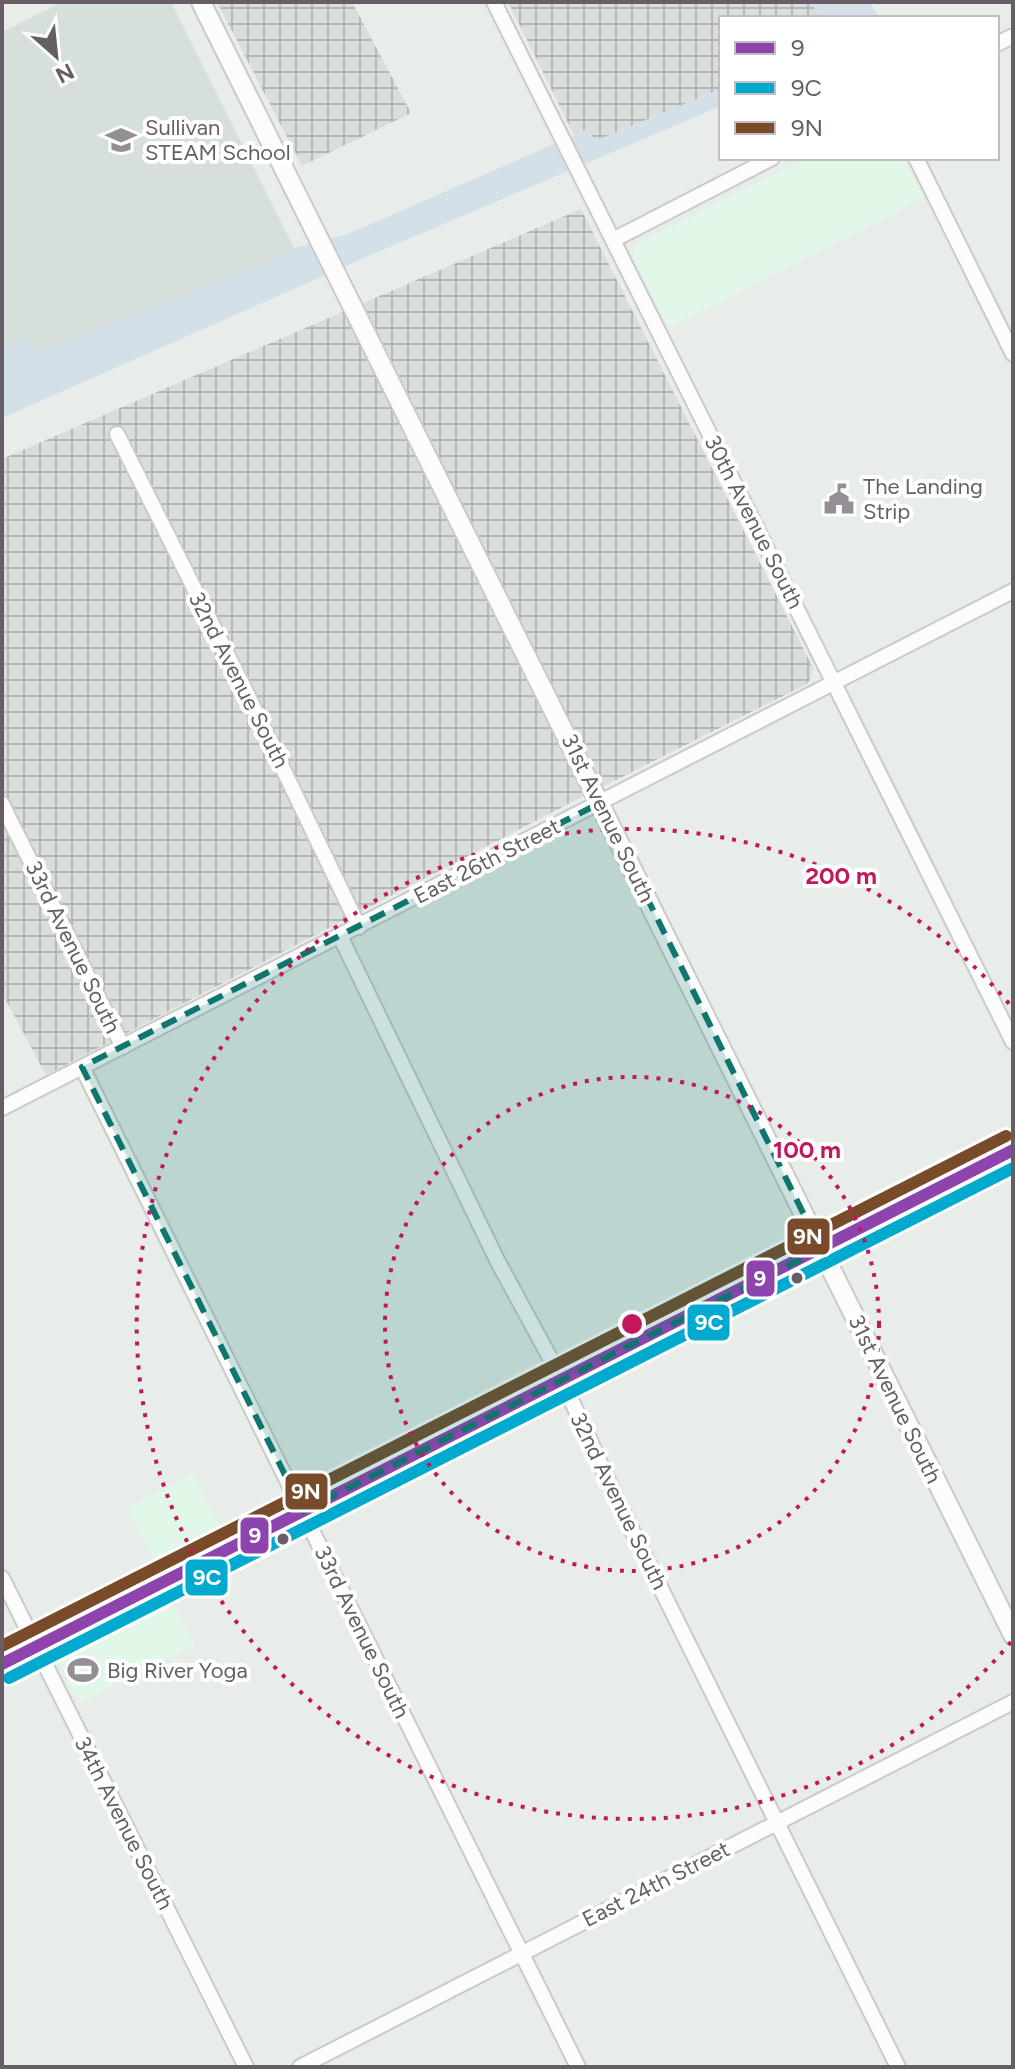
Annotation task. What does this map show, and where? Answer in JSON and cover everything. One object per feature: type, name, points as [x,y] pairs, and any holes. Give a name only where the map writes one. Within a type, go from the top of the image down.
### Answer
[{"type":"street","name":"31st Avenue South","points":[[201,2],[1013,1635]]},
{"type":"street","name":"30th Avenue South","points":[[494,2],[1013,1042]]},
{"type":"street","points":[[613,240],[768,160]]},
{"type":"street","points":[[917,160],[1013,354]]},
{"type":"street","name":"32nd Avenue South","points":[[117,434],[359,927]]},
{"type":"street","name":"East 26th Street","points":[[2,1108],[1013,591]]},
{"type":"street","name":"33rd Avenue South","points":[[2,804],[123,1047]]},
{"type":"street","name":"32nd Avenue South","points":[[340,936],[497,1260],[562,1380],[618,1502],[898,2067]]},
{"type":"street","name":"33rd Avenue South","points":[[82,1067],[578,2067]]},
{"type":"street","points":[[2,1664],[1013,1150]]},
{"type":"street","name":"34th Avenue South","points":[[2,1578],[246,2067]]},
{"type":"street","name":"East 24th Street","points":[[300,2067],[1013,1702]]},
{"type":"highlighted area","points":[[600,803],[821,1249],[303,1511],[82,1067]]},
{"type":"shaded area","name":"Sullivan STEAM School","points":[[62,2],[171,2],[294,248],[254,268],[36,353],[26,337],[2,348],[2,32]]},
{"type":"shaded area","points":[[217,2],[352,2],[411,113],[302,166]]},
{"type":"shaded area","points":[[508,2],[811,2],[819,16],[719,16],[719,90],[595,141],[588,129],[574,135]]},
{"type":"shaded area","points":[[811,2],[870,2],[878,16],[819,16]]},
{"type":"shaded area","points":[[719,90],[719,107],[366,257],[2,418],[2,348],[26,336],[36,353],[254,268],[294,248],[348,234],[588,129],[595,141]]},
{"type":"shaded area","points":[[802,160],[903,160],[924,198],[669,327],[634,258],[632,253],[636,245]]},
{"type":"shaded area","points":[[581,209],[813,668],[811,678],[807,684],[46,1075],[2,993],[2,459]]},
{"type":"shaded area","points":[[193,1474],[225,1537],[160,1570],[128,1508]]},
{"type":"shaded area","points":[[171,1596],[194,1645],[79,1703],[59,1662],[60,1654]]},
{"type":"transit line","name":"9N","points":[[2,1646],[1006,1136]]},
{"type":"transit line","name":"9","points":[[2,1664],[1013,1150]]},
{"type":"transit line","name":"9C","points":[[9,1678],[1013,1168]]},
{"type":"place","name":"Sullivan STEAM School","points":[[121,140]]},
{"type":"place","name":"The Landing Strip","points":[[839,499]]},
{"type":"place","name":"Big River Yoga","points":[[83,1670]]}]
